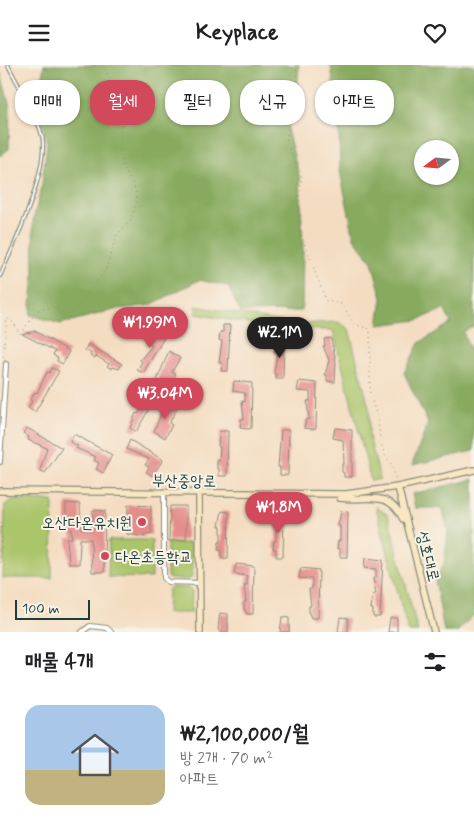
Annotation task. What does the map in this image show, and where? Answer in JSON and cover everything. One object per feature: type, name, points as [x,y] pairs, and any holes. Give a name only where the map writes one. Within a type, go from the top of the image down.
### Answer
[{"type":"street","points":[[0,462],[6,364]]},
{"type":"street","name":"부산중앙로","points":[[0,491],[325,495],[398,487],[474,470]]},
{"type":"street","name":"성호대로","points":[[398,487],[434,632]]},
{"type":"street","points":[[164,493],[164,578],[168,582],[200,583]]},
{"type":"street","points":[[199,494],[200,632]]},
{"type":"street","points":[[325,495],[344,498],[380,497],[389,502],[400,513],[409,532]]},
{"type":"street","points":[[82,632],[90,626],[107,628],[111,632]]},
{"type":"lane","points":[[0,276],[18,237],[35,187],[43,142],[38,126],[8,65]]},
{"type":"path","points":[[6,364],[3,358],[7,318],[14,323],[20,334],[38,310],[54,307],[66,321],[105,271],[117,235],[131,220],[136,204],[135,188],[123,167],[120,139],[122,118],[114,84],[102,65]]},
{"type":"path","points":[[296,65],[297,81],[286,142],[302,177],[299,195],[299,229],[326,301],[342,304],[354,324],[370,329],[370,395],[378,419],[380,441],[385,455],[392,465],[398,487]]},
{"type":"path","points":[[0,522],[2,534],[0,563]]},
{"type":"green space","points":[[44,65],[299,65],[298,80],[240,80],[240,125],[288,125],[287,129],[300,179],[303,249],[302,311],[240,312],[228,286],[199,280],[150,305],[118,309],[60,324],[30,315],[34,275],[33,221],[42,184],[47,143],[43,125],[80,125],[80,80],[42,80]]},
{"type":"green space","points":[[331,65],[474,65],[474,326],[463,332],[474,360],[474,451],[412,465],[428,423],[404,373],[419,343],[451,323],[444,309],[418,320],[378,325],[382,298],[372,262],[354,238],[340,171],[338,125],[394,125],[394,80],[333,80]]},
{"type":"green space","points":[[0,71],[10,106],[9,149],[0,156]]},
{"type":"green space","points":[[196,306],[294,324],[338,322],[349,329],[369,408],[369,436],[380,479],[371,481],[333,330],[279,329],[196,314]]},
{"type":"green space","points":[[474,479],[474,615],[457,632],[444,632],[435,580],[444,564],[448,530],[442,508],[415,508],[412,494]]},
{"type":"green space","points":[[11,500],[53,501],[52,578],[3,578],[5,505]]},
{"type":"green space","points":[[376,507],[388,515],[418,632],[408,632]]},
{"type":"green space","points":[[109,540],[152,540],[152,578],[108,577]]},
{"type":"green space","points":[[167,543],[192,543],[192,576],[190,579],[170,579],[167,577]]},
{"type":"green space","points":[[171,587],[189,588],[192,590],[191,613],[167,613],[168,590]]},
{"type":"building","points":[[223,325],[230,325],[228,371],[221,371],[222,363],[219,363],[222,341],[219,340],[220,332],[223,332]]},
{"type":"building","points":[[147,328],[164,338],[143,373],[137,370],[142,362],[140,360],[152,346],[149,344],[152,339],[144,335]]},
{"type":"building","points":[[35,331],[69,351],[63,364],[57,361],[58,358],[53,355],[55,351],[22,334]]},
{"type":"building","points":[[277,338],[284,339],[283,379],[276,379],[276,374],[274,374],[277,353],[274,353],[275,346],[277,346]]},
{"type":"building","points":[[331,338],[336,362],[335,382],[327,381],[327,375],[325,375],[329,360],[323,346],[325,346],[324,339]]},
{"type":"building","points":[[88,344],[122,364],[119,369],[113,367],[112,369],[107,366],[109,364],[96,356],[95,358],[90,355],[91,353],[85,350]]},
{"type":"building","points":[[169,351],[180,358],[172,372],[176,374],[169,387],[157,380]]},
{"type":"building","points":[[52,368],[59,371],[35,412],[28,408],[32,401],[30,400],[35,392],[37,393],[47,372],[49,373]]},
{"type":"building","points":[[234,381],[252,383],[251,428],[248,429],[240,428],[241,419],[244,419],[242,401],[245,402],[245,393],[233,391]]},
{"type":"building","points":[[299,381],[317,383],[316,428],[313,429],[304,428],[306,419],[309,419],[307,401],[310,401],[310,392],[297,391]]},
{"type":"building","points":[[140,385],[157,395],[136,432],[130,428],[136,413],[138,414],[146,401],[141,398],[142,395],[136,392]]},
{"type":"building","points":[[166,402],[177,409],[169,423],[172,425],[165,438],[154,431]]},
{"type":"building","points":[[27,428],[62,448],[45,473],[40,470],[47,448],[28,440],[29,437],[23,433]]},
{"type":"building","points":[[335,428],[352,430],[352,477],[344,477],[342,472],[342,464],[344,464],[343,440],[333,438]]},
{"type":"building","points":[[281,430],[289,430],[288,475],[280,475],[280,467],[278,467]]},
{"type":"building","points":[[220,431],[228,431],[227,476],[219,476],[219,468],[217,468]]},
{"type":"building","points":[[74,434],[112,455],[103,473],[96,469],[99,463],[94,460],[96,457],[76,448],[78,446],[70,442]]},
{"type":"building","points":[[130,440],[163,460],[152,476],[146,472],[149,467],[145,465],[149,459],[126,449]]},
{"type":"building","points":[[66,503],[80,504],[81,529],[92,530],[93,510],[105,511],[104,572],[92,572],[91,539],[80,539],[79,564],[69,564],[67,538],[72,538],[71,529],[66,529]]},
{"type":"building","name":"오산다온유치원","points":[[128,505],[151,506],[151,535],[145,534],[145,537],[127,534]]},
{"type":"building","points":[[170,506],[186,506],[186,540],[169,541]]},
{"type":"building","points":[[222,511],[229,512],[228,558],[221,558],[221,550],[218,550],[219,542],[221,542],[221,526],[219,526]]},
{"type":"building","points":[[277,511],[284,512],[283,557],[276,557],[276,549],[273,549],[274,541],[276,541],[276,526],[274,526]]},
{"type":"building","points":[[341,511],[348,512],[347,557],[340,557],[340,549],[337,549],[338,541],[340,541],[340,526],[338,526]]},
{"type":"building","points":[[365,558],[383,560],[380,617],[373,617],[373,609],[371,609],[373,594],[376,594],[373,578],[376,578],[376,569],[364,568]]},
{"type":"building","points":[[236,564],[254,566],[253,614],[247,614],[244,609],[244,602],[246,602],[244,585],[247,585],[247,576],[234,574]]},
{"type":"building","points":[[301,568],[319,570],[318,618],[311,618],[309,613],[309,606],[311,606],[309,589],[312,589],[312,579],[299,578]]},
{"type":"building","points":[[220,613],[228,614],[228,632],[220,632],[218,629]]},
{"type":"building","points":[[282,617],[289,618],[289,632],[280,632]]},
{"type":"building","points":[[340,617],[348,618],[348,632],[338,632]]},
{"type":"building","points":[[390,618],[397,618],[397,632],[388,632]]},
{"type":"place","name":"오산다온유치원","points":[[142,522]]},
{"type":"place","name":"다온초등학교","points":[[105,556]]}]
